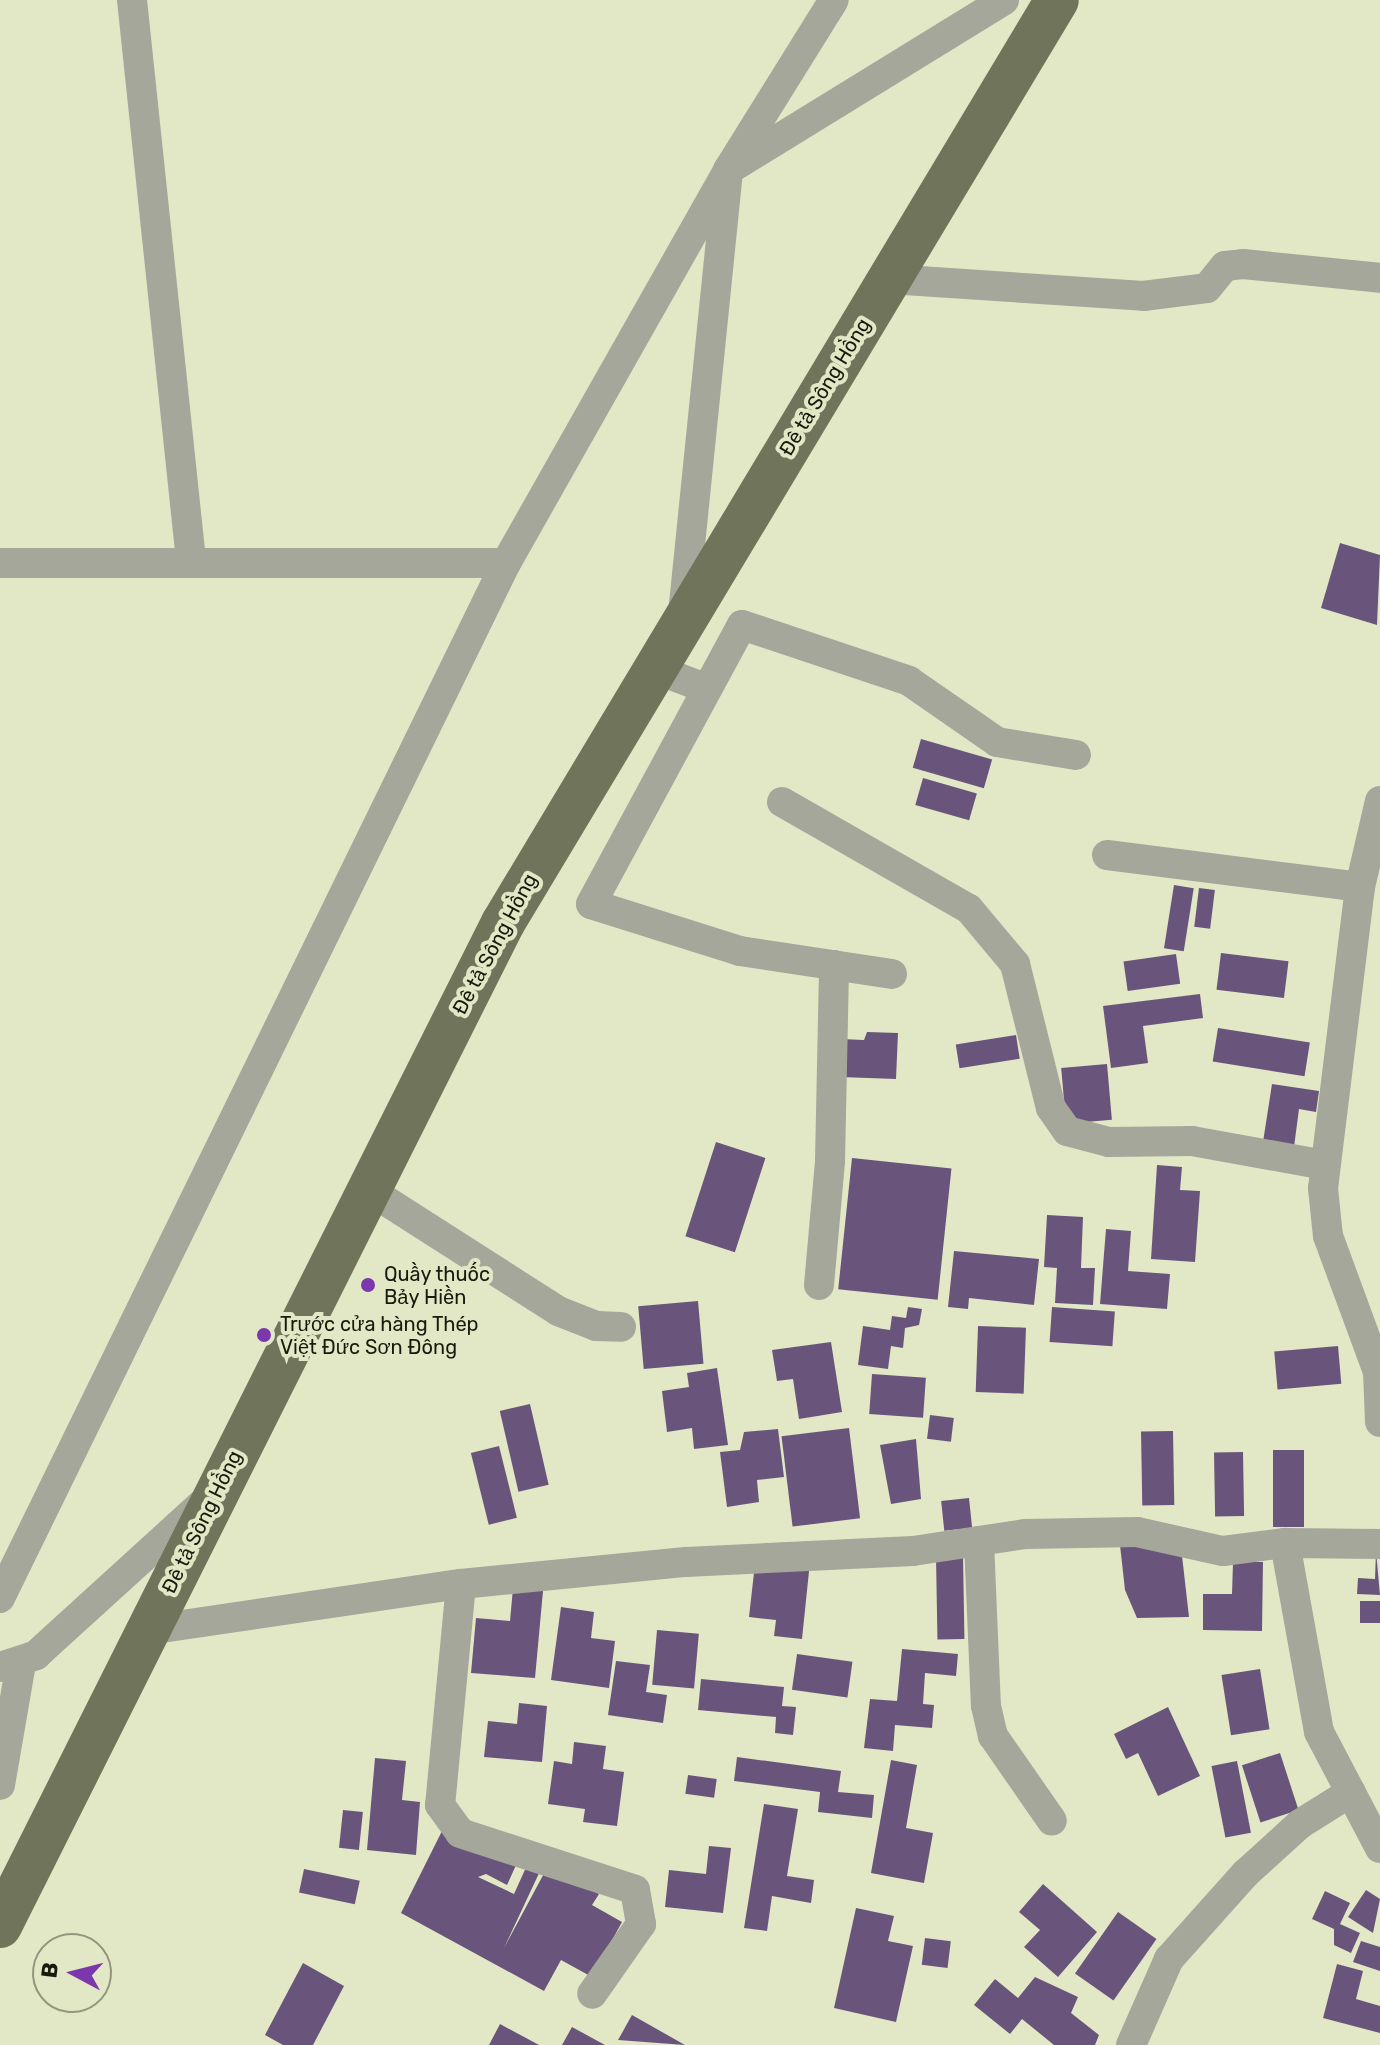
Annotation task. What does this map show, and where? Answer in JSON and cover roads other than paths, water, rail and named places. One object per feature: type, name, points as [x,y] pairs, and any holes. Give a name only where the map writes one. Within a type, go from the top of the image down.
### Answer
[{"type":"main road","name":"Đê tả Sông Hồng","points":[[0,1926],[503,923],[1057,0]]},
{"type":"street","points":[[132,0],[191,560]]},
{"type":"street","points":[[0,1598],[506,563],[728,170],[834,0]]},
{"type":"street","points":[[728,170],[1004,0]]},
{"type":"street","points":[[682,627],[728,170]]},
{"type":"street","points":[[889,279],[1143,296],[1207,288],[1225,266],[1243,264],[1380,278]]},
{"type":"street","points":[[0,563],[191,560],[506,563]]},
{"type":"street","points":[[892,974],[740,951],[591,904],[705,688],[742,625],[909,681],[997,742],[1076,755]]},
{"type":"street","points":[[655,669],[705,688]]},
{"type":"street","points":[[1380,801],[1360,887],[1325,1165],[1328,1236],[1378,1372],[1380,1422]]},
{"type":"street","points":[[782,802],[969,909],[1015,964],[1051,1108],[1067,1131],[1109,1142],[1192,1141],[1325,1165]]},
{"type":"street","points":[[1107,855],[1360,887]]},
{"type":"street","points":[[819,1285],[830,1161],[834,965]]},
{"type":"street","points":[[369,1190],[558,1311],[596,1326],[621,1327]]},
{"type":"street","points":[[0,1785],[10,1666],[217,1491]]},
{"type":"street","points":[[148,1630],[461,1584],[979,1541],[1137,1532],[1223,1551],[1285,1543],[1380,1544]]},
{"type":"street","points":[[979,1541],[986,1706],[993,1736],[1052,1821]]},
{"type":"street","points":[[1285,1543],[1319,1732],[1380,1848]]},
{"type":"street","points":[[461,1584],[440,1805],[460,1833],[635,1890],[641,1924],[592,1994]]},
{"type":"street","points":[[1131,2045],[1169,1959],[1246,1873],[1300,1824],[1351,1792]]},
{"type":"place","name":"Quầy thuốc Bảy Hiền","points":[[368,1285]]},
{"type":"place","name":"Trước cửa hàng Thép Việt Đức Sơn Đông","points":[[264,1335]]}]
